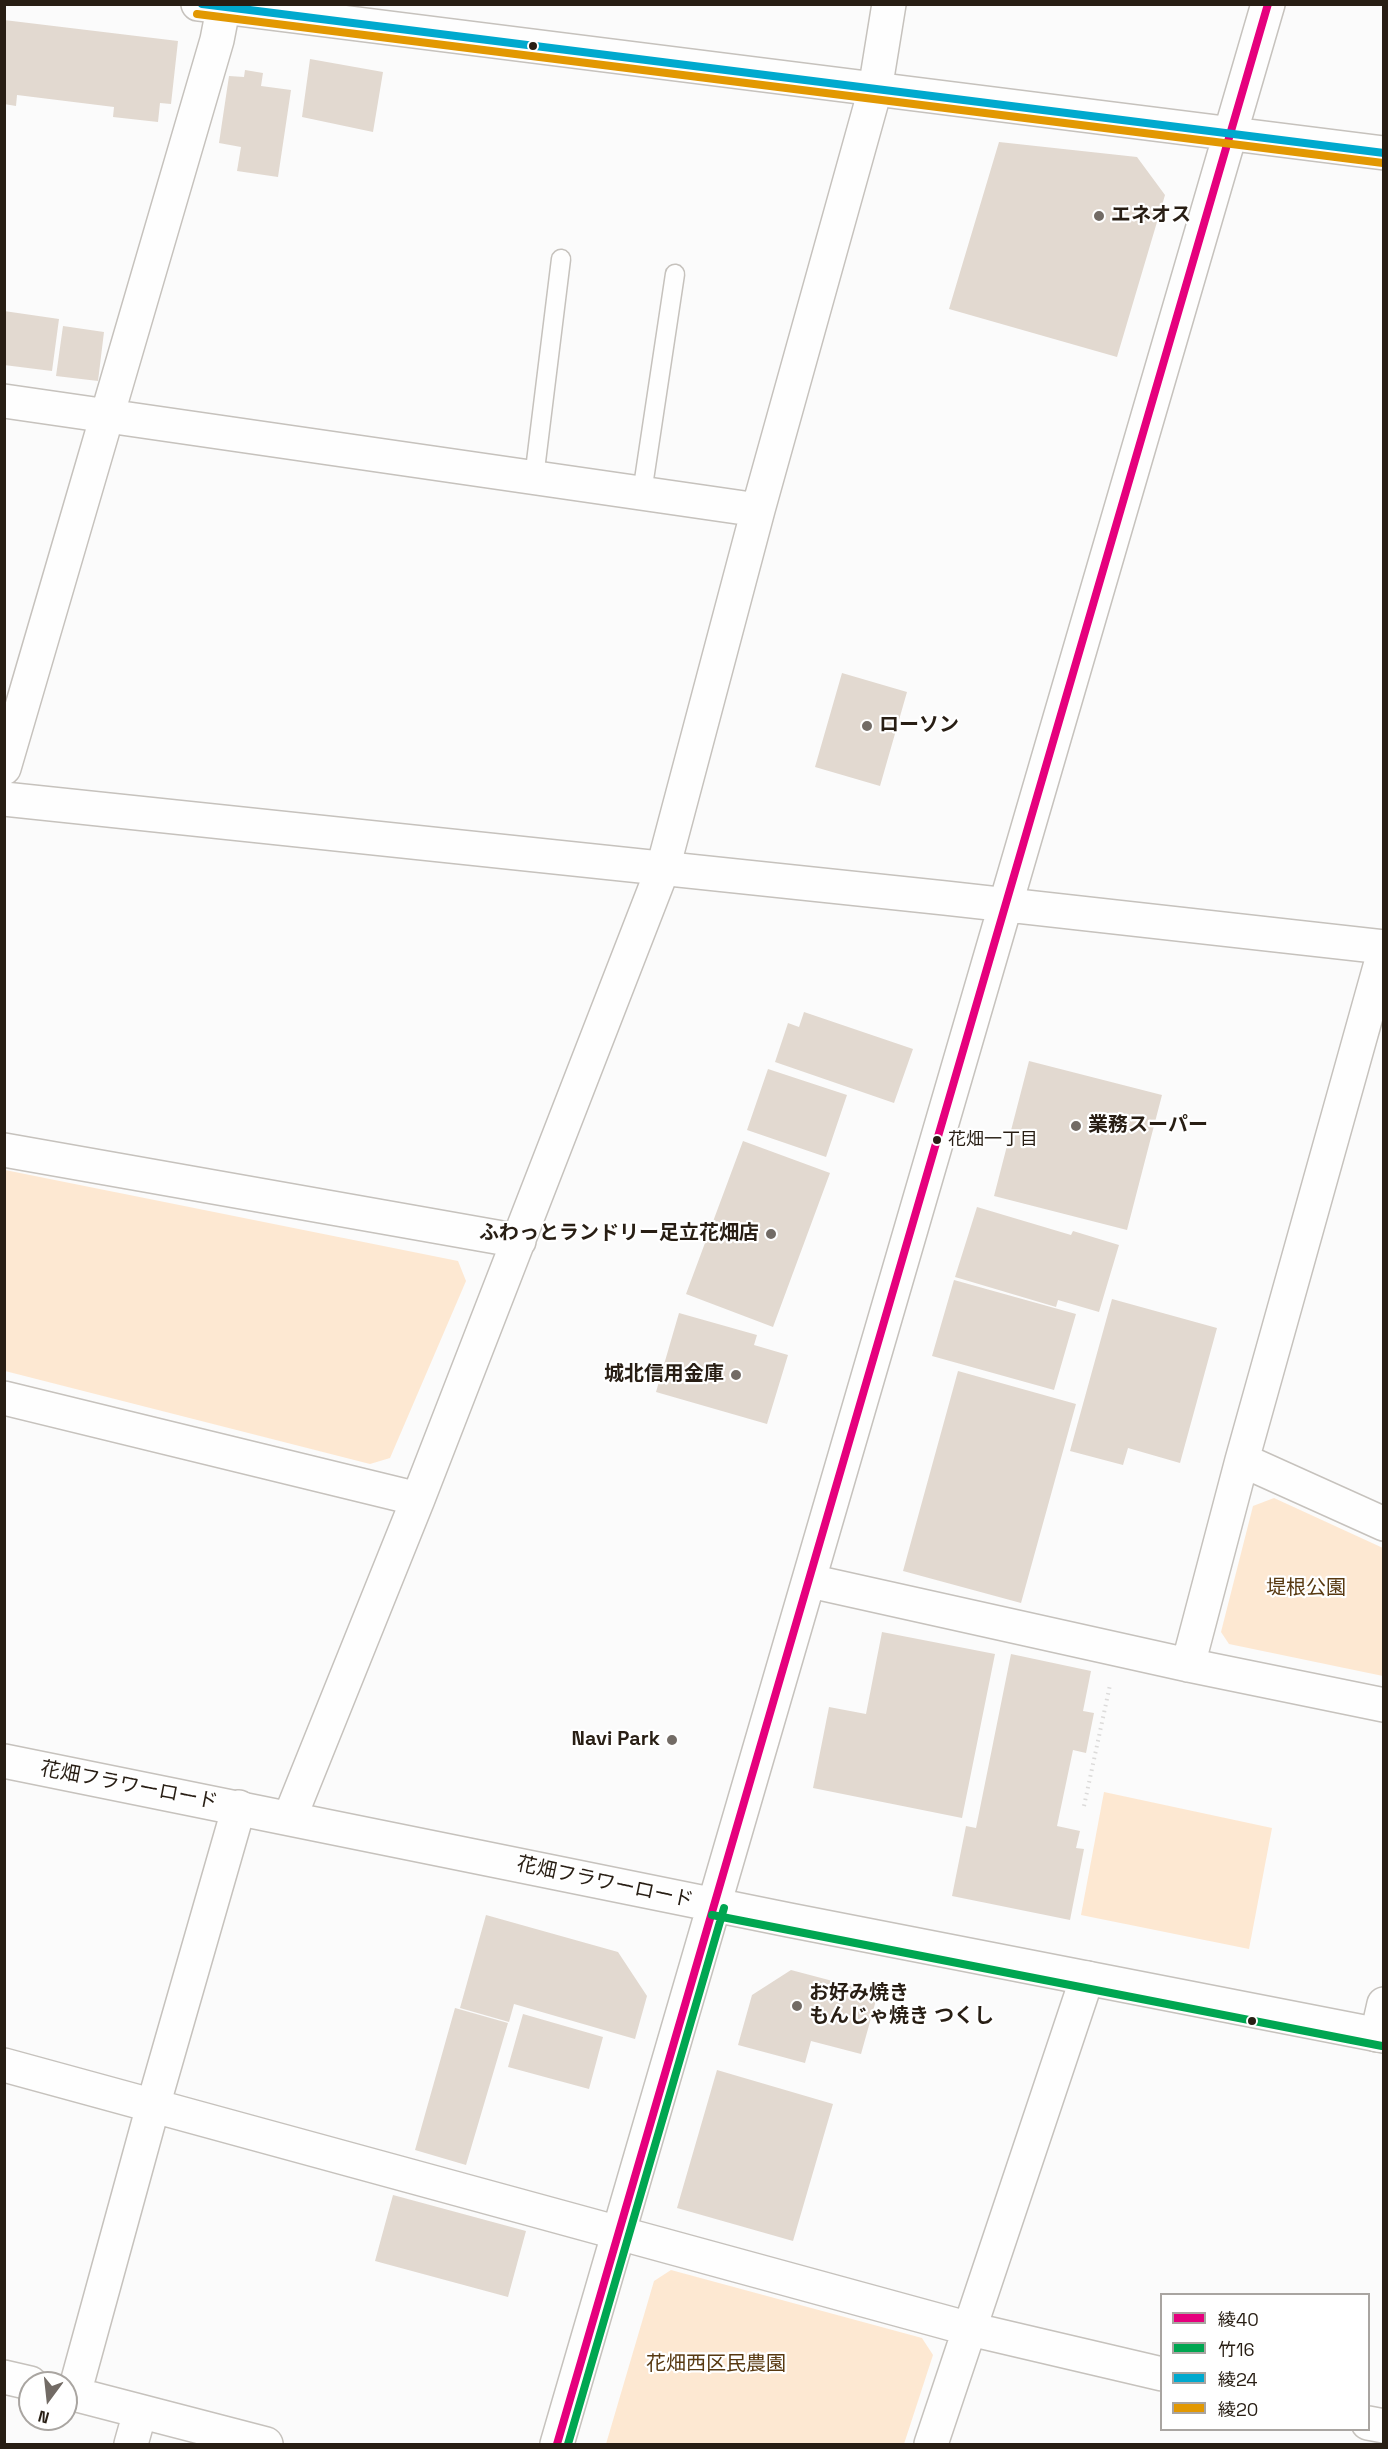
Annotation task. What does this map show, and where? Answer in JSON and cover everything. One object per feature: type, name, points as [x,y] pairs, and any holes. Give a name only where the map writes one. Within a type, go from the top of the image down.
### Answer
[{"type":"street","points":[[290,1817],[418,1499],[663,868],[758,510],[875,90],[888,4]]},
{"type":"street","points":[[557,2445],[1268,4]]},
{"type":"street","points":[[4,768],[217,40],[215,6],[1383,153]]},
{"type":"street","points":[[4,401],[758,510]]},
{"type":"street","points":[[4,799],[1004,904],[1383,947]]},
{"type":"street","points":[[1188,1665],[1242,1460],[1383,952]]},
{"type":"street","points":[[4,1150],[519,1241]]},
{"type":"street","points":[[4,1398],[418,1499]]},
{"type":"street","points":[[1242,1460],[1383,1524]]},
{"type":"street","points":[[810,1581],[1188,1665],[1383,1705]]},
{"type":"street","name":"花畑フラワーロード","points":[[4,1761],[290,1817],[714,1905],[1088,1978],[1381,2025]]},
{"type":"street","points":[[76,2371],[239,1807]]},
{"type":"street","points":[[931,2445],[1088,1978]]},
{"type":"street","points":[[4,2065],[618,2234],[970,2328],[1160,2374]]},
{"type":"street","points":[[78,2395],[266,2445]]},
{"type":"street","points":[[131,2445],[140,2412]]},
{"type":"lane","points":[[534,478],[561,259]]},
{"type":"lane","points":[[642,493],[675,274]]},
{"type":"path","points":[[1084,1806],[1118,1649]]},
{"type":"green space","points":[[5,1170],[458,1261],[466,1281],[390,1458],[370,1464],[5,1371]]},
{"type":"green space","name":"堤根公園","points":[[1274,1498],[1383,1548],[1383,1676],[1229,1644],[1221,1632],[1253,1506]]},
{"type":"green space","points":[[1104,1792],[1272,1828],[1249,1949],[1081,1915]]},
{"type":"green space","name":"花畑西区民農園","points":[[671,2270],[922,2338],[933,2355],[904,2444],[606,2444],[654,2281]]},
{"type":"building","points":[[4,20],[178,41],[171,104],[160,103],[158,122],[113,117],[114,107],[17,95],[16,106],[4,104]]},
{"type":"building","points":[[310,59],[383,72],[373,132],[302,117]]},
{"type":"building","points":[[245,70],[263,73],[261,86],[291,90],[278,177],[237,171],[241,147],[219,143],[229,76],[244,77]]},
{"type":"building","points":[[999,142],[1137,157],[1165,195],[1117,357],[949,309]]},
{"type":"building","points":[[4,311],[59,319],[52,371],[4,365]]},
{"type":"building","points":[[63,326],[104,332],[98,381],[56,376]]},
{"type":"building","points":[[842,673],[907,692],[880,786],[815,767]]},
{"type":"building","points":[[804,1012],[913,1049],[894,1103],[775,1062],[788,1023],[799,1027]]},
{"type":"building","points":[[1029,1061],[1162,1095],[1127,1230],[994,1196]]},
{"type":"building","points":[[768,1069],[847,1095],[826,1157],[747,1130]]},
{"type":"building","points":[[743,1141],[830,1173],[773,1327],[686,1294]]},
{"type":"building","points":[[977,1207],[1071,1235],[1073,1231],[1119,1245],[1099,1312],[1058,1300],[1056,1307],[955,1277]]},
{"type":"building","points":[[954,1280],[1076,1314],[1054,1390],[932,1356]]},
{"type":"building","points":[[1112,1299],[1217,1328],[1180,1463],[1128,1448],[1123,1465],[1070,1451]]},
{"type":"building","points":[[679,1313],[757,1335],[754,1345],[788,1355],[767,1424],[656,1392]]},
{"type":"building","points":[[958,1371],[1076,1404],[1021,1603],[903,1571]]},
{"type":"building","points":[[882,1632],[995,1654],[962,1818],[813,1788],[829,1707],[866,1714]]},
{"type":"building","points":[[1011,1654],[1091,1671],[1083,1711],[1094,1713],[1086,1753],[1073,1750],[1057,1826],[1080,1831],[1076,1848],[1084,1849],[1070,1920],[952,1896],[966,1826],[976,1828]]},
{"type":"building","points":[[486,1915],[618,1952],[647,1996],[635,2039],[514,2004],[509,2022],[460,2008]]},
{"type":"building","points":[[791,1970],[878,1993],[861,2054],[811,2041],[805,2063],[738,2045],[752,1995]]},
{"type":"building","points":[[455,2008],[508,2023],[466,2165],[415,2150]]},
{"type":"building","points":[[523,2014],[603,2037],[589,2089],[508,2067]]},
{"type":"building","points":[[717,2070],[833,2104],[793,2241],[677,2208]]},
{"type":"building","points":[[393,2195],[526,2231],[508,2297],[375,2261]]},
{"type":"transit line","name":"綾24","points":[[202,4],[1384,153]]},
{"type":"transit line","name":"綾40","points":[[557,2444],[1268,4]]},
{"type":"transit line","name":"綾20","points":[[197,14],[1383,163]]},
{"type":"transit line","name":"竹16","points":[[568,2444],[724,1908]]},
{"type":"transit line","name":"竹16","points":[[712,1915],[1382,2046]]},
{"type":"place","name":"エネオス","points":[[1099,216]]},
{"type":"place","name":"ローソン","points":[[867,726]]},
{"type":"place","name":"業務スーパー","points":[[1076,1126]]},
{"type":"place","name":"花畑一丁目","points":[[937,1140]]},
{"type":"place","name":"ふわっとランドリー足立花畑店","points":[[771,1234]]},
{"type":"place","name":"城北信用金庫","points":[[736,1375]]},
{"type":"place","name":"Navi Park","points":[[672,1740]]},
{"type":"place","name":"お好み焼き もんじゃ焼き つくし","points":[[797,2006]]}]
